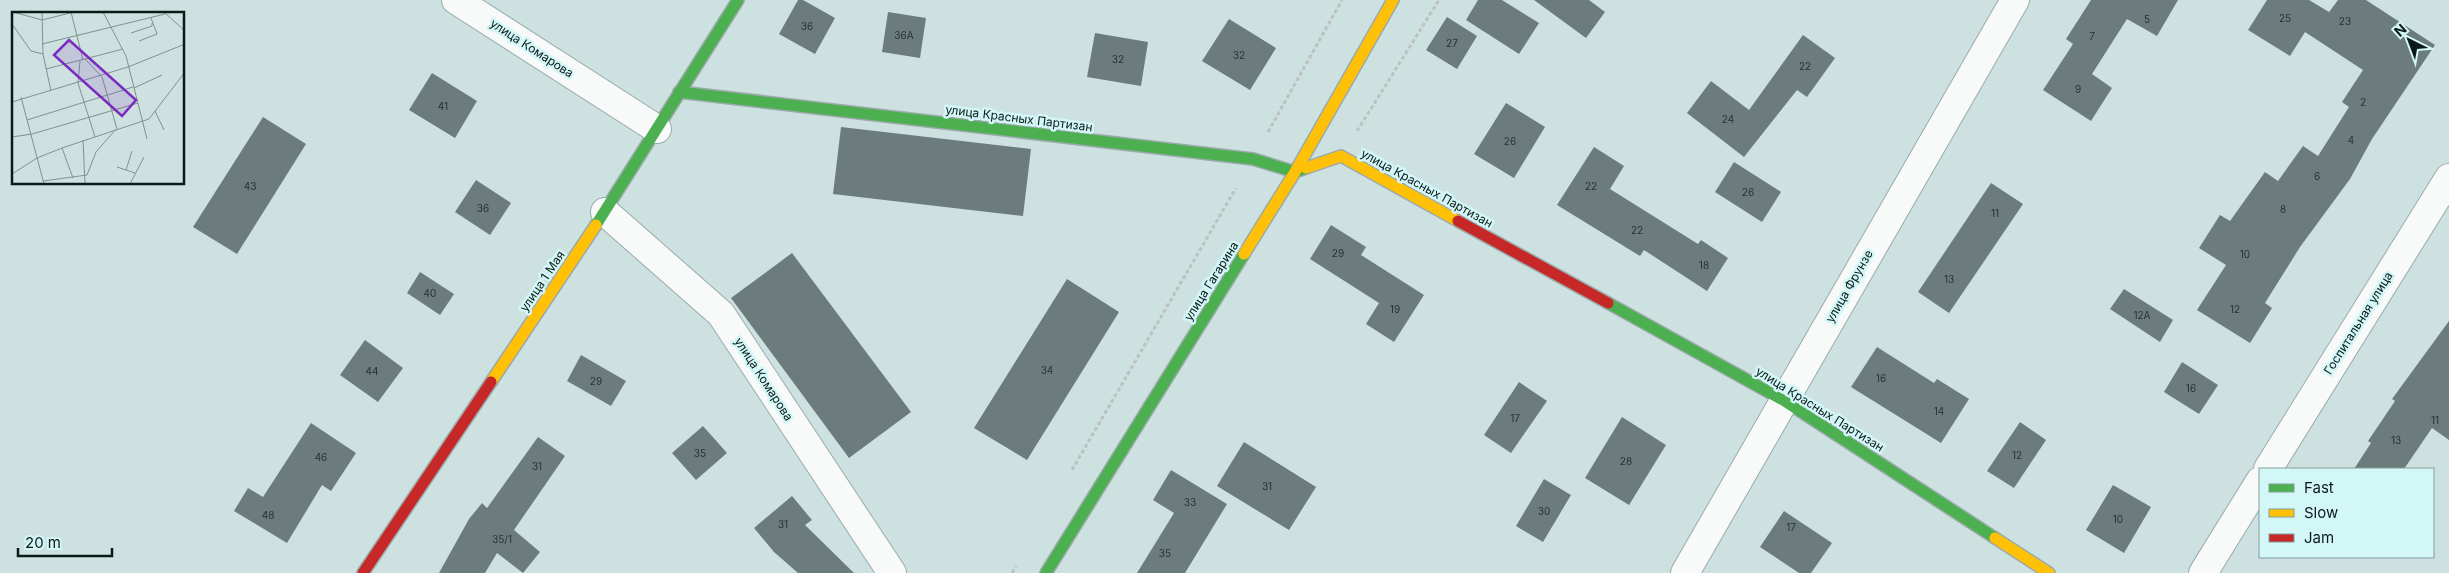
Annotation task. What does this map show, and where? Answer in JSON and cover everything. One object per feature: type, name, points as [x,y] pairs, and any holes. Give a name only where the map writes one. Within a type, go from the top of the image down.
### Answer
[{"type":"street","name":"улица Комарова","points":[[456,0],[658,129]]},
{"type":"street","name":"улица 1 Мая","points":[[363,573],[605,212],[738,0]]},
{"type":"street","name":"улица Гагарина","points":[[1046,573],[1295,172],[1393,0]]},
{"type":"street","name":"улица Фрунзе","points":[[1684,573],[2015,0]]},
{"type":"street","name":"улица Красных Партизан","points":[[679,92],[1253,159],[1295,172],[1341,156],[1783,400],[2050,573]]},
{"type":"street","name":"Госпитальная улица","points":[[2269,468],[2449,178]]},
{"type":"street","name":"улица Комарова","points":[[605,212],[721,314],[892,573]]},
{"type":"street","points":[[2203,573],[2259,483]]},
{"type":"path","points":[[1067,478],[1253,159],[1342,0]]},
{"type":"path","points":[[1012,573],[1017,564]]},
{"type":"building","points":[[798,0],[803,0],[835,18],[815,54],[779,34]]},
{"type":"building","points":[[1478,0],[1502,0],[1539,23],[1519,54],[1466,20]]},
{"type":"building","points":[[1534,0],[1589,0],[1605,12],[1586,38]]},
{"type":"building","points":[[2091,0],[2178,0],[2157,36],[2127,19],[2092,74],[2112,88],[2091,121],[2043,90],[2073,44],[2066,39]]},
{"type":"building","points":[[2267,0],[2309,0],[2329,12],[2338,0],[2366,0],[2435,45],[2372,139],[2350,179],[2300,247],[2265,303],[2272,308],[2250,343],[2197,310],[2226,265],[2199,248],[2220,215],[2230,221],[2265,172],[2278,181],[2303,146],[2318,156],[2349,107],[2342,102],[2363,70],[2305,32],[2290,56],[2248,30]]},
{"type":"building","points":[[888,12],[926,18],[920,58],[882,52]]},
{"type":"building","points":[[1447,17],[1477,36],[1457,69],[1426,50]]},
{"type":"building","points":[[1229,19],[1276,48],[1250,90],[1202,61]]},
{"type":"building","points":[[1095,33],[1148,42],[1141,86],[1087,77]]},
{"type":"building","points":[[1803,35],[1835,58],[1807,97],[1797,90],[1744,157],[1687,113],[1711,81],[1749,110]]},
{"type":"building","points":[[432,73],[477,101],[455,138],[409,110]]},
{"type":"building","points":[[1506,103],[1545,127],[1514,178],[1474,154]]},
{"type":"building","points":[[263,117],[306,144],[237,254],[193,227]]},
{"type":"building","points":[[841,127],[1031,149],[1023,216],[833,194]]},
{"type":"building","points":[[1594,147],[1624,166],[1610,189],[1698,244],[1701,240],[1728,258],[1707,291],[1644,250],[1640,256],[1557,205]]},
{"type":"building","points":[[1734,162],[1781,192],[1762,222],[1715,192]]},
{"type":"building","points":[[476,180],[511,203],[490,235],[455,212]]},
{"type":"building","points":[[1991,183],[2023,204],[1949,313],[1918,292]]},
{"type":"building","points":[[1331,225],[1366,247],[1361,255],[1424,295],[1394,342],[1366,324],[1379,303],[1310,259]]},
{"type":"building","points":[[792,253],[911,412],[849,458],[731,298]]},
{"type":"building","points":[[420,272],[454,294],[440,315],[407,293]]},
{"type":"building","points":[[1067,279],[1119,312],[1027,460],[974,428]]},
{"type":"building","points":[[2124,289],[2173,320],[2160,342],[2110,309]]},
{"type":"building","points":[[2449,321],[2449,440],[2432,428],[2405,468],[2355,468],[2371,443],[2368,441],[2395,401],[2392,399]]},
{"type":"building","points":[[365,340],[403,368],[378,402],[340,375]]},
{"type":"building","points":[[1877,347],[1934,383],[1937,379],[1969,399],[1941,443],[1851,387]]},
{"type":"building","points":[[581,355],[626,381],[611,406],[567,381]]},
{"type":"building","points":[[2182,362],[2218,385],[2199,414],[2164,392]]},
{"type":"building","points":[[1519,382],[1547,401],[1511,453],[1484,435]]},
{"type":"building","points":[[1622,417],[1666,445],[1629,505],[1585,478]]},
{"type":"building","points":[[2020,422],[2046,440],[2014,488],[1987,471]]},
{"type":"building","points":[[311,423],[356,453],[331,491],[322,485],[287,543],[234,511],[248,488],[263,497]]},
{"type":"building","points":[[703,426],[727,453],[696,480],[672,453]]},
{"type":"building","points":[[538,437],[565,456],[514,530],[540,552],[523,573],[497,553],[485,573],[439,573],[469,519],[482,503],[487,508]]},
{"type":"building","points":[[1244,442],[1316,487],[1289,530],[1217,486]]},
{"type":"building","points":[[1171,470],[1227,504],[1185,573],[1137,573],[1174,513],[1153,500]]},
{"type":"building","points":[[1544,479],[1571,495],[1543,542],[1516,526]]},
{"type":"building","points":[[2113,485],[2151,507],[2124,553],[2086,530]]},
{"type":"building","points":[[792,496],[812,520],[805,525],[854,573],[798,573],[774,552],[754,528]]},
{"type":"building","points":[[1784,511],[1832,543],[1811,573],[1799,573],[1760,547]]},
{"type":"traffic: fast","points":[[596,225],[738,0]]},
{"type":"traffic: fast","points":[[679,92],[1253,159],[1295,172],[1306,168]]},
{"type":"traffic: fast","points":[[1046,573],[1244,254]]},
{"type":"traffic: fast","points":[[1608,303],[1783,400],[1995,538]]},
{"type":"traffic: slow","points":[[1244,254],[1295,172],[1393,0]]},
{"type":"traffic: slow","points":[[1306,168],[1341,156],[1458,221]]},
{"type":"traffic: slow","points":[[491,382],[596,225]]},
{"type":"traffic: slow","points":[[1995,538],[2049,573]]},
{"type":"traffic: jam","points":[[1458,221],[1608,303]]},
{"type":"traffic: jam","points":[[363,573],[491,382]]}]
